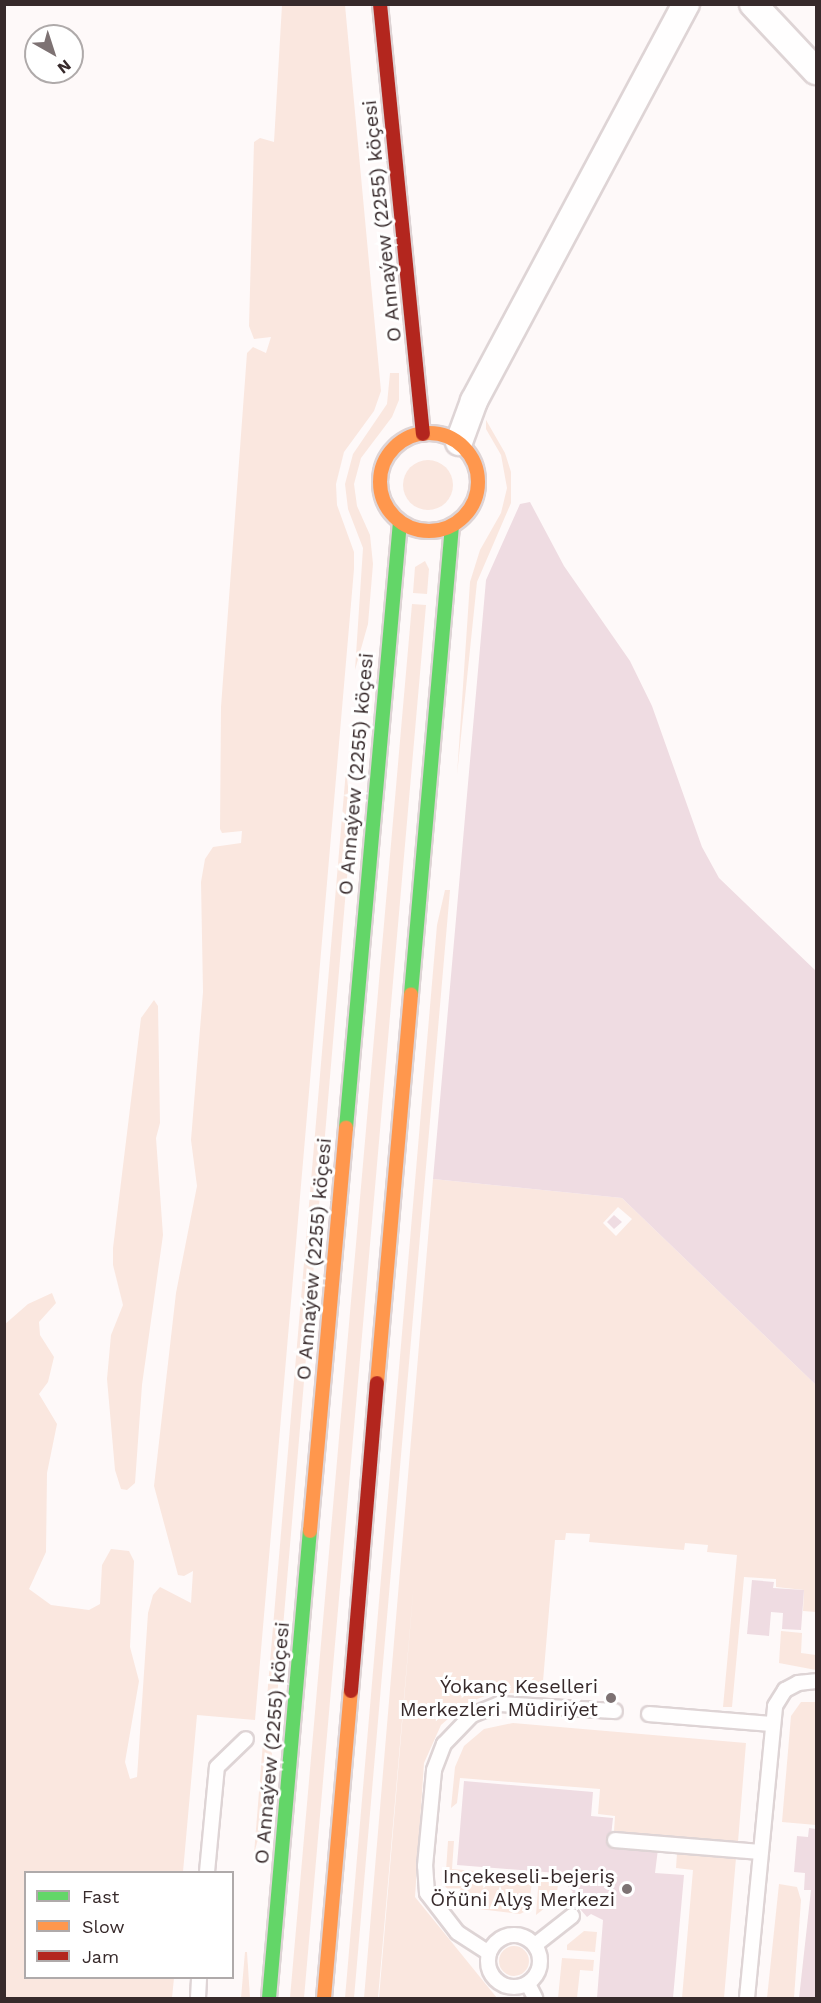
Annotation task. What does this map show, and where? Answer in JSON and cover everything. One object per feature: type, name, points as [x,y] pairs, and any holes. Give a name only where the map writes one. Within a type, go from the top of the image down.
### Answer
[{"type":"main road","name":"O Annaýew (2255) köçesi","points":[[380,4],[423,434]]},
{"type":"main road","points":[[423,434],[446,436],[459,442],[477,469],[478,486],[474,502],[452,526],[426,531],[400,522],[384,501],[381,474],[393,449],[404,440],[423,434]]},
{"type":"main road","name":"O Annaýew (2255) köçesi","points":[[269,1998],[400,522]]},
{"type":"main road","points":[[324,1998],[452,526]]},
{"type":"street","points":[[459,442],[474,401],[686,4]]},
{"type":"street","points":[[753,4],[816,70]]},
{"type":"lane","points":[[747,1998],[771,1724],[775,1706],[785,1690],[798,1683],[816,1681]]},
{"type":"lane","points":[[489,1953],[457,1932],[428,1893],[425,1866],[434,1770],[444,1744],[472,1715],[500,1704],[615,1711]]},
{"type":"lane","points":[[649,1714],[771,1724]]},
{"type":"lane","points":[[207,1871],[217,1767],[246,1739]]},
{"type":"lane","points":[[615,1840],[760,1852]]},
{"type":"lane","points":[[535,1945],[572,1916]]},
{"type":"lane","points":[[512,1935],[535,1945],[539,1970],[528,1984],[511,1988],[496,1981],[488,1966],[489,1953],[496,1942],[512,1935]]},
{"type":"lane","points":[[198,1998],[199,1979]]},
{"type":"lane","points":[[528,1984],[535,1998]]},
{"type":"shaded area","points":[[282,5],[345,5],[381,391],[374,411],[344,452],[336,484],[337,505],[354,552],[354,569],[255,1720],[197,1715],[183,1871],[24,1871],[24,1979],[174,1979],[172,1998],[5,1998],[4,1325],[28,1304],[52,1293],[56,1303],[39,1322],[40,1335],[54,1357],[48,1382],[39,1394],[57,1424],[47,1473],[46,1552],[29,1589],[51,1605],[89,1610],[100,1604],[102,1565],[111,1549],[129,1551],[134,1561],[130,1647],[139,1681],[125,1762],[130,1779],[137,1777],[148,1613],[153,1595],[160,1587],[191,1603],[193,1571],[184,1576],[178,1575],[154,1486],[176,1293],[197,1186],[191,1140],[203,992],[201,882],[205,859],[213,847],[241,843],[242,831],[222,833],[220,829],[221,707],[247,353],[253,347],[266,353],[271,337],[254,339],[249,326],[254,142],[260,138],[274,142]]},
{"type":"shaded area","points":[[390,373],[399,373],[399,400],[392,417],[361,458],[354,484],[357,506],[370,535],[373,564],[368,624],[355,670],[363,548],[348,509],[345,484],[353,454],[387,404]]},
{"type":"shaded area","points":[[486,420],[505,453],[511,472],[511,503],[477,582],[457,775],[470,582],[480,550],[501,513],[507,488],[501,455],[486,429]]},
{"type":"shaded area","points":[[423,460],[433,460],[446,467],[453,480],[453,490],[446,503],[433,510],[423,510],[414,506],[407,499],[403,490],[403,480],[407,471],[414,464]]},
{"type":"shaded area","points":[[425,561],[429,569],[427,594],[413,593],[415,567]]},
{"type":"shaded area","points":[[412,604],[426,605],[304,1998],[290,1998]]},
{"type":"shaded area","points":[[346,770],[352,819],[275,1721],[265,1721]]},
{"type":"shaded area","points":[[445,890],[450,890],[354,1998],[345,1998],[437,925]]},
{"type":"shaded area","points":[[154,1000],[158,1006],[160,1123],[156,1138],[163,1235],[142,1385],[135,1483],[127,1490],[121,1489],[115,1470],[107,1379],[111,1335],[123,1305],[113,1265],[113,1248],[141,1018]]},
{"type":"shaded area","points":[[433,1179],[622,1198],[816,1385],[816,1612],[803,1611],[804,1590],[776,1587],[776,1579],[744,1577],[732,1707],[723,1707],[737,1555],[707,1552],[708,1545],[685,1543],[684,1550],[589,1542],[590,1534],[566,1533],[565,1540],[555,1540],[542,1693],[492,1693],[465,1704],[441,1725],[424,1763],[415,1897],[497,1998],[379,1998],[414,1582],[378,1998],[364,1998]],"holes":[[[618,1207],[632,1219],[616,1236],[603,1223]]]},
{"type":"shaded area","points":[[781,1631],[802,1633],[801,1653],[816,1655],[816,1670],[779,1663]]},
{"type":"shaded area","points":[[801,1702],[816,1702],[816,1825],[782,1822],[791,1716]]},
{"type":"shaded area","points":[[513,1723],[746,1743],[738,1842],[614,1831],[615,1816],[598,1814],[600,1789],[460,1778],[457,1803],[451,1808],[455,1767],[464,1746],[484,1729]]},
{"type":"shaded area","points":[[263,1742],[272,1753],[268,1802],[254,1854]]},
{"type":"shaded area","points":[[448,1841],[454,1841],[452,1869],[533,1876],[528,1910],[520,1914],[462,1907],[445,1886]]},
{"type":"shaded area","points":[[677,1853],[736,1858],[724,1998],[682,1998],[693,1870],[676,1868]]},
{"type":"shaded area","points":[[539,1876],[559,1878],[556,1899],[536,1915]]},
{"type":"shaded area","points":[[779,1884],[797,1887],[801,1900],[794,1998],[767,1998]]},
{"type":"shaded area","points":[[584,1931],[597,1932],[595,1952],[567,1950],[567,1945]]},
{"type":"shaded area","points":[[514,1946],[525,1950],[529,1961],[525,1972],[514,1976],[503,1972],[499,1961],[503,1950]]},
{"type":"shaded area","points":[[245,1952],[247,1952],[250,1998],[241,1998]]},
{"type":"shaded area","points":[[562,1958],[594,1960],[593,1971],[580,1970],[577,1998],[558,1998]]},
{"type":"building","points":[[530,502],[564,566],[630,661],[652,706],[702,847],[719,878],[816,971],[816,1385],[622,1198],[433,1179],[486,580],[520,504]]},
{"type":"building","points":[[614,1215],[622,1222],[614,1229],[607,1222]]},
{"type":"building","points":[[752,1580],[774,1582],[773,1588],[804,1590],[801,1630],[782,1629],[783,1613],[771,1612],[769,1636],[747,1634]]},
{"type":"building","name":"Inçekeseli-bejeriş Öňüni Alyş Merkezi","points":[[464,1781],[593,1792],[591,1816],[613,1818],[610,1845],[658,1849],[655,1873],[684,1875],[673,1998],[597,1998],[603,1920],[591,1914],[587,1917],[568,1895],[573,1892],[568,1886],[569,1874],[457,1865]]},
{"type":"building","points":[[809,1828],[816,1829],[816,1998],[799,1998],[811,1890],[804,1890],[805,1873],[794,1872],[797,1836],[808,1837]]},
{"type":"traffic: fast","points":[[346,1128],[400,522]]},
{"type":"traffic: fast","points":[[411,994],[452,526]]},
{"type":"traffic: fast","points":[[269,1998],[310,1531]]},
{"type":"traffic: slow","points":[[429,433],[448,437],[464,447],[474,463],[478,482],[474,501],[464,517],[448,527],[429,531],[410,527],[394,517],[384,501],[380,482],[384,463],[394,447],[410,437],[429,433]]},
{"type":"traffic: slow","points":[[377,1383],[411,994]]},
{"type":"traffic: slow","points":[[310,1531],[346,1128]]},
{"type":"traffic: slow","points":[[324,1998],[351,1691]]},
{"type":"traffic: jam","points":[[380,4],[423,434]]},
{"type":"traffic: jam","points":[[351,1691],[377,1383]]},
{"type":"place","name":"Ýokanç Keselleri Merkezleri Müdiriýet","points":[[611,1698]]},
{"type":"place","name":"Inçekeseli-bejeriş Öňüni Alyş Merkezi","points":[[627,1889]]}]
